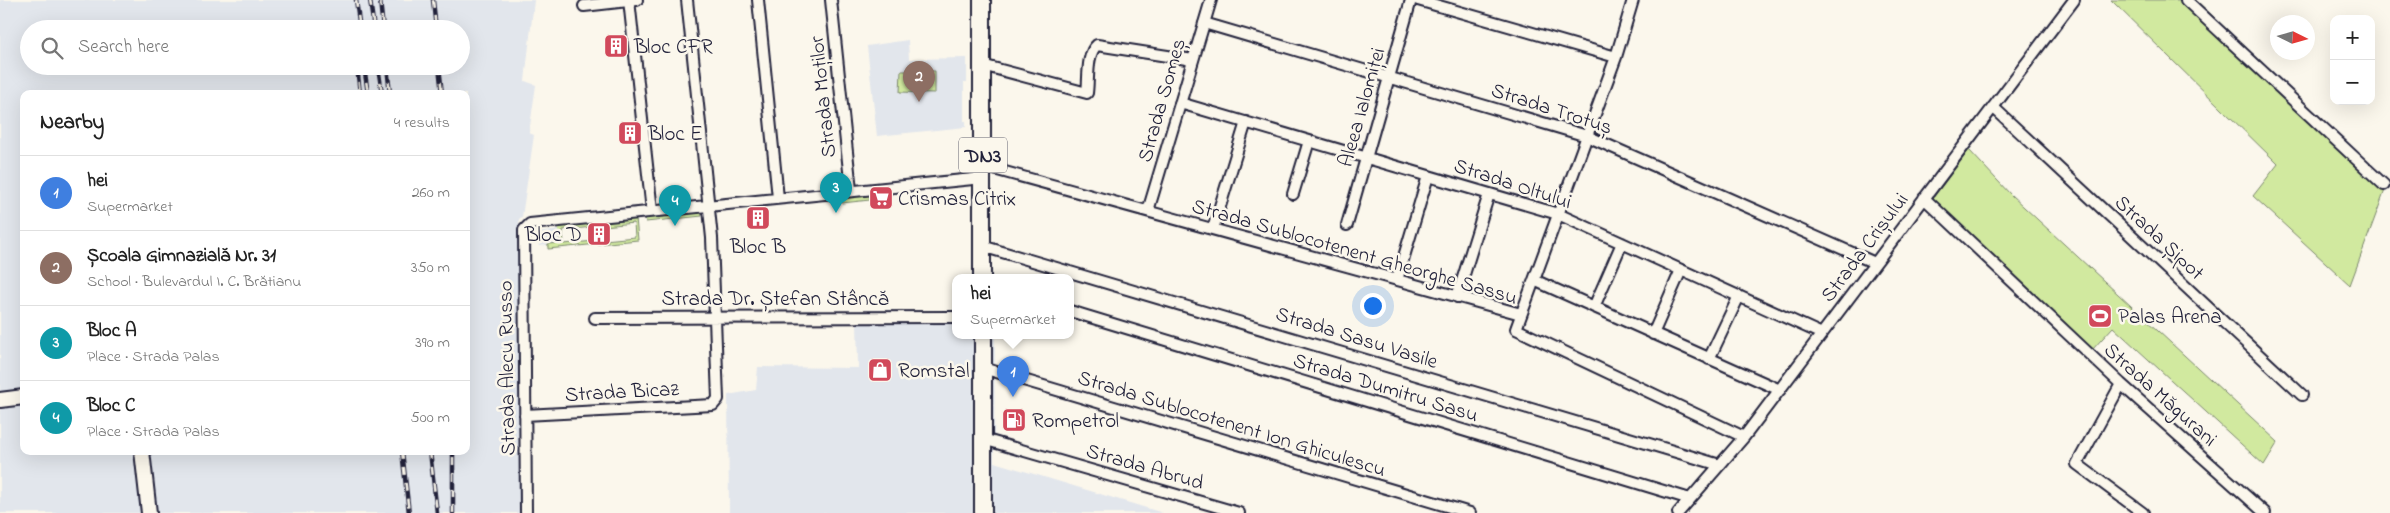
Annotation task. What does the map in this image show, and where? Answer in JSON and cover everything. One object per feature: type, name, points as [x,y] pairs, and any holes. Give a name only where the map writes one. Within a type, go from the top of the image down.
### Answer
[{"type":"main road","name":"DN3","points":[[982,0],[982,274]]},
{"type":"main road","points":[[982,339],[983,513]]},
{"type":"street","points":[[584,6],[632,0],[652,211],[851,190],[982,172]]},
{"type":"street","points":[[687,0],[709,205],[716,316]]},
{"type":"street","points":[[758,0],[778,198]]},
{"type":"street","name":"Strada Moților","points":[[831,0],[851,190]]},
{"type":"street","name":"Strada Someș","points":[[1148,212],[1211,0]]},
{"type":"street","name":"Aleea Ialomiței","points":[[1347,225],[1411,0]]},
{"type":"street","points":[[1418,0],[1616,57]]},
{"type":"street","points":[[1521,314],[1616,57],[1632,0]]},
{"type":"street","name":"Strada Crișului","points":[[1678,513],[1744,437],[2074,0]]},
{"type":"street","points":[[2186,0],[2384,185]]},
{"type":"street","name":"Strada Trotuș","points":[[1204,23],[1587,136],[1875,263]]},
{"type":"street","points":[[982,65],[1087,93],[1091,55],[1096,45],[1193,60]]},
{"type":"street","name":"Strada Oltului","points":[[1180,103],[1558,214],[1822,334]]},
{"type":"street","name":"Strada Șipot","points":[[1992,107],[2302,395]]},
{"type":"street","points":[[1213,229],[1246,122]]},
{"type":"street","points":[[1293,194],[1309,141]]},
{"type":"street","name":"Strada Sublocotenent Gheorghe Sassu","points":[[982,172],[1213,229],[1521,314],[1516,329],[1744,437]]},
{"type":"street","points":[[1397,280],[1428,176]]},
{"type":"street","points":[[1457,297],[1489,194]]},
{"type":"street","name":"Strada Măgurani","points":[[1924,198],[2120,384],[2265,513]]},
{"type":"street","name":"Strada Alecu Russo","points":[[526,513],[524,230],[530,224],[652,211]]},
{"type":"street","points":[[1594,307],[1622,243]]},
{"type":"street","name":"Strada Sasu Vasile","points":[[982,246],[1720,465]]},
{"type":"street","points":[[1653,334],[1681,270]]},
{"type":"street","points":[[1534,280],[1780,390]]},
{"type":"street","points":[[1710,359],[1739,296]]},
{"type":"street","name":"Strada Dumitru Sasu","points":[[1074,312],[1690,499]]},
{"type":"street","name":"Strada Dr. Ștefan Stâncă","points":[[595,318],[716,316],[952,317]]},
{"type":"street","name":"Strada Bicaz","points":[[525,415],[713,405],[718,398],[716,316]]},
{"type":"street","name":"Strada Sublocotenent Ion Ghiculescu","points":[[983,368],[1470,513]]},
{"type":"street","points":[[2120,384],[2077,464],[2143,513]]},
{"type":"street","points":[[0,400],[20,398]]},
{"type":"street","name":"Strada Abrud","points":[[983,439],[1238,513]]},
{"type":"street","points":[[142,455],[149,513]]},
{"type":"shaded area","points":[[0,0],[534,0],[525,81],[536,85],[529,133],[534,135],[522,217],[519,219],[522,513],[0,513]]},
{"type":"shaded area","points":[[908,40],[909,59],[967,58],[967,82],[964,82],[964,121],[966,121],[966,127],[877,136],[867,46]]},
{"type":"shaded area","points":[[559,230],[561,243],[539,246],[537,233]]},
{"type":"shaded area","points":[[857,322],[952,322],[952,339],[995,339],[994,462],[1163,513],[729,513],[728,395],[756,390],[758,367],[858,368]]},
{"type":"green space","points":[[2111,0],[2196,0],[2388,182],[2350,285],[2253,196],[2278,164]]},
{"type":"green space","points":[[901,71],[935,71],[935,93],[900,92]]},
{"type":"green space","name":"Palas Arena","points":[[1969,150],[2011,195],[2278,442],[2264,465],[2113,327],[2092,350],[1933,198]]},
{"type":"green space","points":[[870,194],[870,200],[842,203],[841,196]]},
{"type":"green space","points":[[701,212],[702,216],[646,222],[645,217]]},
{"type":"green space","points":[[636,218],[638,240],[548,249],[548,244],[560,243],[558,226]],"holes":[[[634,223],[635,237],[564,244],[563,230]]]},
{"type":"railway","points":[[356,0],[359,20]]},
{"type":"railway","points":[[370,0],[373,20]]},
{"type":"railway","points":[[380,0],[382,20]]},
{"type":"railway","points":[[433,0],[435,20]]},
{"type":"railway","points":[[358,75],[360,90]]},
{"type":"railway","points":[[365,75],[367,90]]},
{"type":"railway","points":[[379,75],[381,90]]},
{"type":"railway","points":[[388,75],[390,90]]},
{"type":"railway","points":[[440,75],[442,90]]},
{"type":"railway","points":[[402,455],[409,513]]},
{"type":"railway","points":[[430,455],[437,513]]},
{"type":"railway","points":[[453,455],[453,513]]},
{"type":"place","name":"Bloc CFR","points":[[616,46]]},
{"type":"place","name":"Școala Gimnazială Nr. 31","points":[[919,102]]},
{"type":"place","name":"Bloc E","points":[[630,133]]},
{"type":"place","name":"Crismas Citrix","points":[[881,198]]},
{"type":"place","name":"Bloc A","points":[[836,213]]},
{"type":"place","name":"Bloc B","points":[[758,218]]},
{"type":"place","name":"Bloc C","points":[[675,226]]},
{"type":"place","name":"Bloc D","points":[[599,234]]},
{"type":"place","name":"Palas Arena","points":[[2100,316]]},
{"type":"place","name":"Romstal","points":[[880,370]]},
{"type":"place","name":"hei","points":[[1013,397]]},
{"type":"place","name":"Rompetrol","points":[[1014,420]]}]
